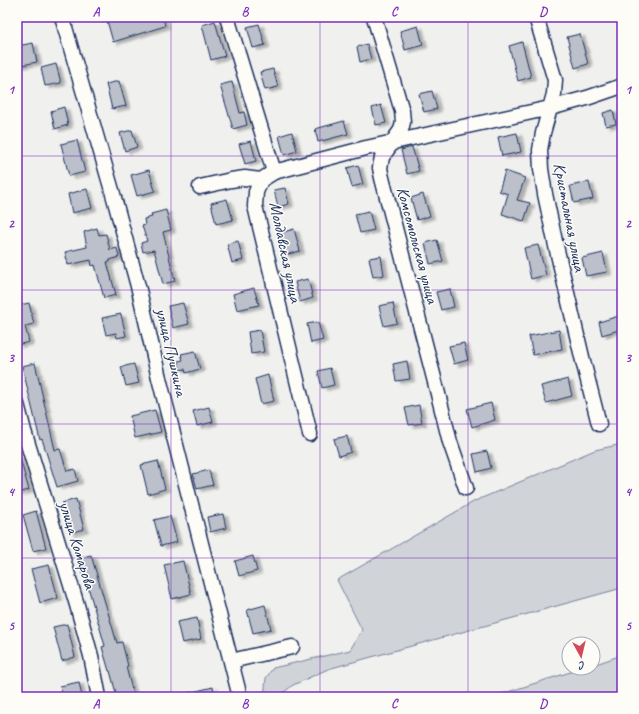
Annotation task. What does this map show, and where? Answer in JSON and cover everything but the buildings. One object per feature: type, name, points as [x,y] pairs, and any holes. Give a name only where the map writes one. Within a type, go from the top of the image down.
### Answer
[{"type":"street","name":"улица Пушкина","points":[[62,17],[137,283],[159,378],[240,697]]},
{"type":"street","points":[[227,17],[274,172]]},
{"type":"street","points":[[366,148],[382,157],[401,130],[403,122],[402,111],[374,17]]},
{"type":"street","name":"Кристальная улица","points":[[536,17],[554,80],[554,94],[543,133],[540,150],[541,169],[556,246],[599,424]]},
{"type":"street","name":"Молдавская улица","points":[[310,434],[255,206],[256,192],[262,180],[274,172],[366,148],[550,108],[587,98],[622,86]]},
{"type":"street","name":"Комсомольская улица","points":[[382,157],[380,168],[384,186],[450,442],[466,488]]},
{"type":"street","points":[[200,187],[246,178],[262,180]]},
{"type":"street","name":"улица Комарова","points":[[17,404],[20,432],[77,605],[91,656],[99,697]]},
{"type":"street","points":[[231,661],[292,647]]},
{"type":"shaded area","points":[[622,444],[622,588],[328,669],[293,685],[278,697],[264,697],[266,678],[273,668],[350,650],[362,630],[337,580],[475,501],[595,450]]},
{"type":"shaded area","points":[[622,655],[622,697],[492,697],[561,675],[601,676],[601,662]]}]
